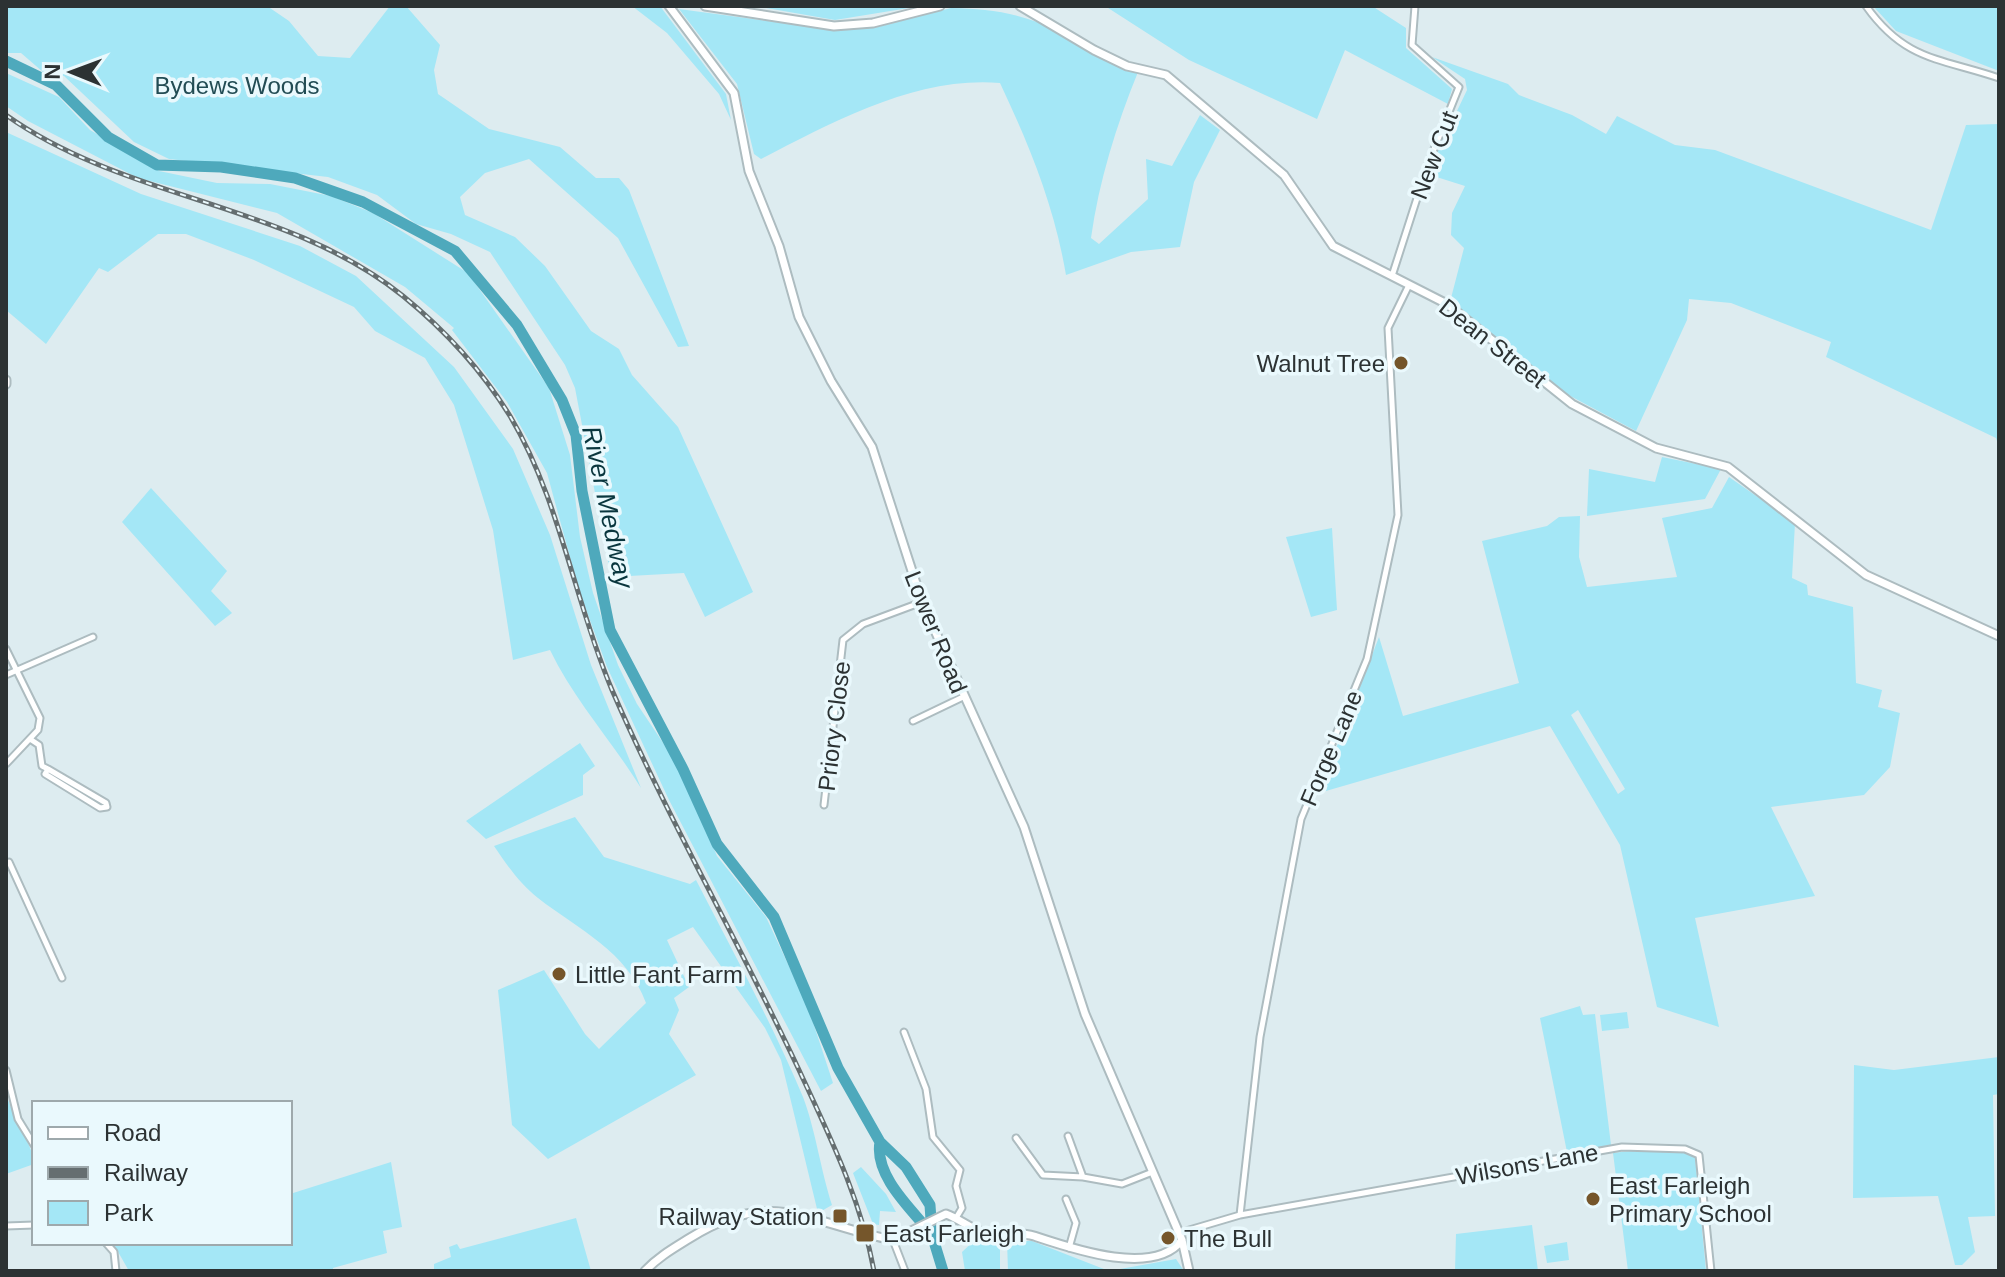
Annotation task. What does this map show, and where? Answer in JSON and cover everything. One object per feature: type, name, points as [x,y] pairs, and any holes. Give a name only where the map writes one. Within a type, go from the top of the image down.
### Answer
[{"type":"street","name":"Lower Road","points":[[669,6],[734,93],[749,171],[779,246],[799,317],[831,381],[872,447],[922,602],[1024,827],[1085,1014],[1150,1173],[1180,1237],[1189,1271]]},
{"type":"street","points":[[705,6],[834,26],[873,23],[940,6]]},
{"type":"street","name":"Dean Street","points":[[1020,6],[1127,66],[1166,75],[1284,175],[1333,246],[1457,311],[1572,404],[1622,427],[1656,448],[1728,467],[1866,575],[1999,636]]},
{"type":"street","name":"New Cut","points":[[1391,277],[1428,164],[1459,87],[1412,45],[1415,6]]},
{"type":"street","points":[[1866,6],[1896,42],[1923,57],[1999,78]]},
{"type":"street","name":"Forge Lane","points":[[1240,1215],[1260,1037],[1301,819],[1367,659],[1398,515],[1388,328],[1409,285]]},
{"type":"street","name":"Priory Close","points":[[824,805],[843,640],[863,624],[922,602]]},
{"type":"street","points":[[6,675],[93,637]]},
{"type":"street","points":[[6,649],[40,718],[38,730],[6,764]]},
{"type":"street","points":[[913,721],[963,697]]},
{"type":"street","points":[[30,739],[39,745],[42,766],[48,769],[74,782],[106,803],[107,807],[100,808],[67,789],[45,774],[48,769]]},
{"type":"street","points":[[67,789],[74,782]]},
{"type":"street","points":[[9,867],[62,966],[62,978]]},
{"type":"street","points":[[645,1271],[662,1254],[717,1221],[744,1212],[787,1212],[893,1240],[952,1216],[962,1208],[956,1186],[960,1170],[933,1137],[926,1089],[904,1032]]},
{"type":"street","points":[[6,1070],[18,1119],[32,1142]]},
{"type":"street","points":[[1068,1136],[1083,1177]]},
{"type":"street","points":[[1016,1138],[1043,1175],[1083,1177],[1122,1184],[1150,1173]]},
{"type":"street","points":[[1074,1148],[1083,1144]]},
{"type":"street","name":"Wilsons Lane","points":[[1240,1215],[1622,1147],[1685,1149],[1699,1155],[1711,1271]]},
{"type":"street","points":[[1066,1199],[1074,1206],[1076,1223],[1069,1249]]},
{"type":"street","points":[[1168,1256],[1180,1237],[1240,1215]]},
{"type":"street","points":[[952,1216],[989,1234],[1030,1234],[1115,1264],[1148,1262],[1168,1256],[1187,1262]]},
{"type":"street","points":[[6,1226],[32,1225]]},
{"type":"street","points":[[893,1240],[905,1271]]},
{"type":"street","points":[[108,1245],[114,1252],[116,1271]]},
{"type":"green space","name":"Bydews Woods","points":[[6,6],[267,6],[289,21],[318,56],[350,58],[390,6],[406,6],[440,45],[434,70],[438,94],[489,129],[560,147],[596,178],[619,178],[629,190],[689,346],[678,347],[618,238],[529,159],[485,173],[460,197],[465,215],[515,237],[545,266],[591,331],[619,349],[632,375],[678,427],[753,592],[705,617],[684,573],[611,577],[575,388],[565,365],[490,252],[451,234],[416,224],[377,195],[328,177],[169,159],[134,142],[64,76],[43,72],[21,53],[6,53]]},
{"type":"green space","points":[[632,6],[660,6],[726,94],[731,120],[719,94],[667,33]]},
{"type":"green space","points":[[755,6],[921,6],[835,20]]},
{"type":"green space","points":[[1105,6],[1372,6],[1406,28],[1406,48],[1452,89],[1448,104],[1345,50],[1317,119],[1189,60]]},
{"type":"green space","points":[[1873,6],[1999,6],[1999,71],[1896,31]]},
{"type":"green space","points":[[951,8],[994,11],[1026,18],[1124,68],[1138,72],[1116,133],[1099,196],[1091,238],[1099,244],[1148,199],[1146,159],[1172,166],[1200,115],[1220,130],[1194,182],[1180,247],[1131,252],[1066,275],[1055,224],[1040,177],[1000,83],[969,83],[906,94],[846,117],[761,159],[754,154],[737,84],[679,9],[828,29],[874,28]]},
{"type":"green space","points":[[1432,57],[1508,84],[1519,95],[1572,115],[1606,134],[1617,116],[1675,145],[1715,150],[1931,230],[1966,125],[1999,124],[1999,447],[1996,438],[1826,357],[1831,342],[1731,303],[1689,299],[1687,320],[1636,431],[1559,390],[1450,302],[1464,248],[1451,235],[1452,213],[1465,186],[1427,174],[1467,90],[1465,79]]},
{"type":"green space","points":[[6,73],[59,97],[90,130],[159,171],[217,183],[270,184],[331,196],[373,213],[468,273],[549,388],[570,455],[580,537],[593,593],[618,665],[637,704],[678,765],[717,856],[766,917],[808,1007],[833,1083],[821,1091],[669,800],[607,667],[579,590],[547,473],[507,402],[452,330],[454,328],[405,287],[277,213],[138,178],[28,121],[6,106]]},
{"type":"green space","points":[[6,132],[141,194],[300,246],[356,276],[454,367],[513,449],[550,535],[591,665],[641,788],[570,686],[550,650],[513,660],[493,530],[454,405],[425,358],[375,331],[354,307],[254,260],[186,234],[158,234],[108,272],[99,268],[46,344],[6,310]]},
{"type":"green space","points":[[1662,457],[1721,469],[1705,499],[1587,516],[1589,469],[1655,482]]},
{"type":"green space","points":[[1729,477],[1795,523],[1792,578],[1807,585],[1808,595],[1853,607],[1856,683],[1882,690],[1878,707],[1900,713],[1890,767],[1864,795],[1771,807],[1815,896],[1695,918],[1719,1027],[1657,1007],[1620,845],[1550,726],[1319,793],[1379,637],[1403,716],[1519,683],[1482,541],[1547,526],[1559,517],[1580,516],[1579,557],[1587,587],[1677,577],[1662,518],[1712,508]],"holes":[[[1578,710],[1625,789],[1618,794],[1571,715]]]},
{"type":"green space","points":[[151,488],[227,571],[211,591],[232,613],[215,626],[122,522]]},
{"type":"green space","points":[[1332,528],[1337,610],[1311,617],[1286,537]]},
{"type":"green space","points":[[580,743],[595,766],[583,775],[583,795],[486,839],[466,821]]},
{"type":"green space","points":[[575,817],[604,857],[690,884],[696,880],[803,1097],[832,1205],[818,1213],[781,1060],[765,1028],[693,927],[667,940],[689,987],[674,998],[679,1010],[669,1034],[696,1075],[548,1159],[512,1125],[498,990],[544,970],[585,1034],[599,1049],[646,1003],[638,985],[614,955],[531,892],[494,846]]},
{"type":"green space","points":[[1580,1006],[1583,1015],[1595,1014],[1611,1145],[1567,1152],[1540,1018]]},
{"type":"green space","points":[[1627,1012],[1629,1028],[1602,1031],[1600,1015]]},
{"type":"green space","points":[[1999,1057],[1999,1094],[1993,1095],[1995,1216],[1968,1217],[1975,1252],[1962,1265],[1955,1265],[1938,1196],[1853,1198],[1854,1065],[1894,1070]]},
{"type":"green space","points":[[6,1094],[32,1154],[32,1165],[6,1174]]},
{"type":"green space","points":[[1638,1150],[1684,1152],[1695,1157],[1706,1271],[1628,1271],[1613,1153]]},
{"type":"green space","points":[[391,1162],[402,1227],[383,1231],[387,1253],[333,1268],[333,1271],[129,1271],[114,1245],[292,1245],[292,1193]]},
{"type":"green space","points":[[861,1167],[886,1194],[896,1212],[880,1211],[879,1225],[873,1224],[853,1173]]},
{"type":"green space","points":[[576,1218],[591,1271],[434,1271],[434,1264],[451,1257],[449,1247],[457,1244],[460,1249]]},
{"type":"green space","points":[[1532,1225],[1538,1271],[1455,1271],[1456,1234]]},
{"type":"green space","points":[[978,1237],[1000,1237],[1000,1271],[965,1271],[962,1252]]},
{"type":"green space","points":[[1007,1241],[1032,1241],[1109,1271],[1008,1271]]},
{"type":"green space","points":[[1567,1242],[1569,1260],[1547,1263],[1544,1246]]},
{"type":"green space","points":[[1176,1259],[1184,1271],[1109,1271]]},
{"type":"waterway","name":"River Medway","points":[[6,61],[56,85],[108,137],[157,165],[221,167],[295,178],[363,202],[455,251],[517,325],[562,400],[576,435],[582,491],[610,630],[683,769],[717,844],[774,917],[838,1068],[880,1142],[906,1167],[930,1205],[932,1235],[943,1271]]},
{"type":"waterway","name":"River Medway","points":[[880,1142],[882,1167],[888,1179],[930,1232]]},
{"type":"railway","points":[[6,115],[53,144],[103,166],[258,220],[309,240],[357,265],[419,309],[487,382],[510,416],[542,482],[612,690],[776,1022],[832,1143],[861,1218],[874,1271]]},
{"type":"place","name":"Walnut Tree","points":[[1401,363]]},
{"type":"place","name":"Little Fant Farm","points":[[559,974]]},
{"type":"place","name":"East Farleigh Primary School","points":[[1593,1199]]},
{"type":"place","name":"Railway Station","points":[[840,1216]]},
{"type":"place","name":"East Farleigh","points":[[865,1233]]},
{"type":"place","name":"The Bull","points":[[1168,1238]]}]
